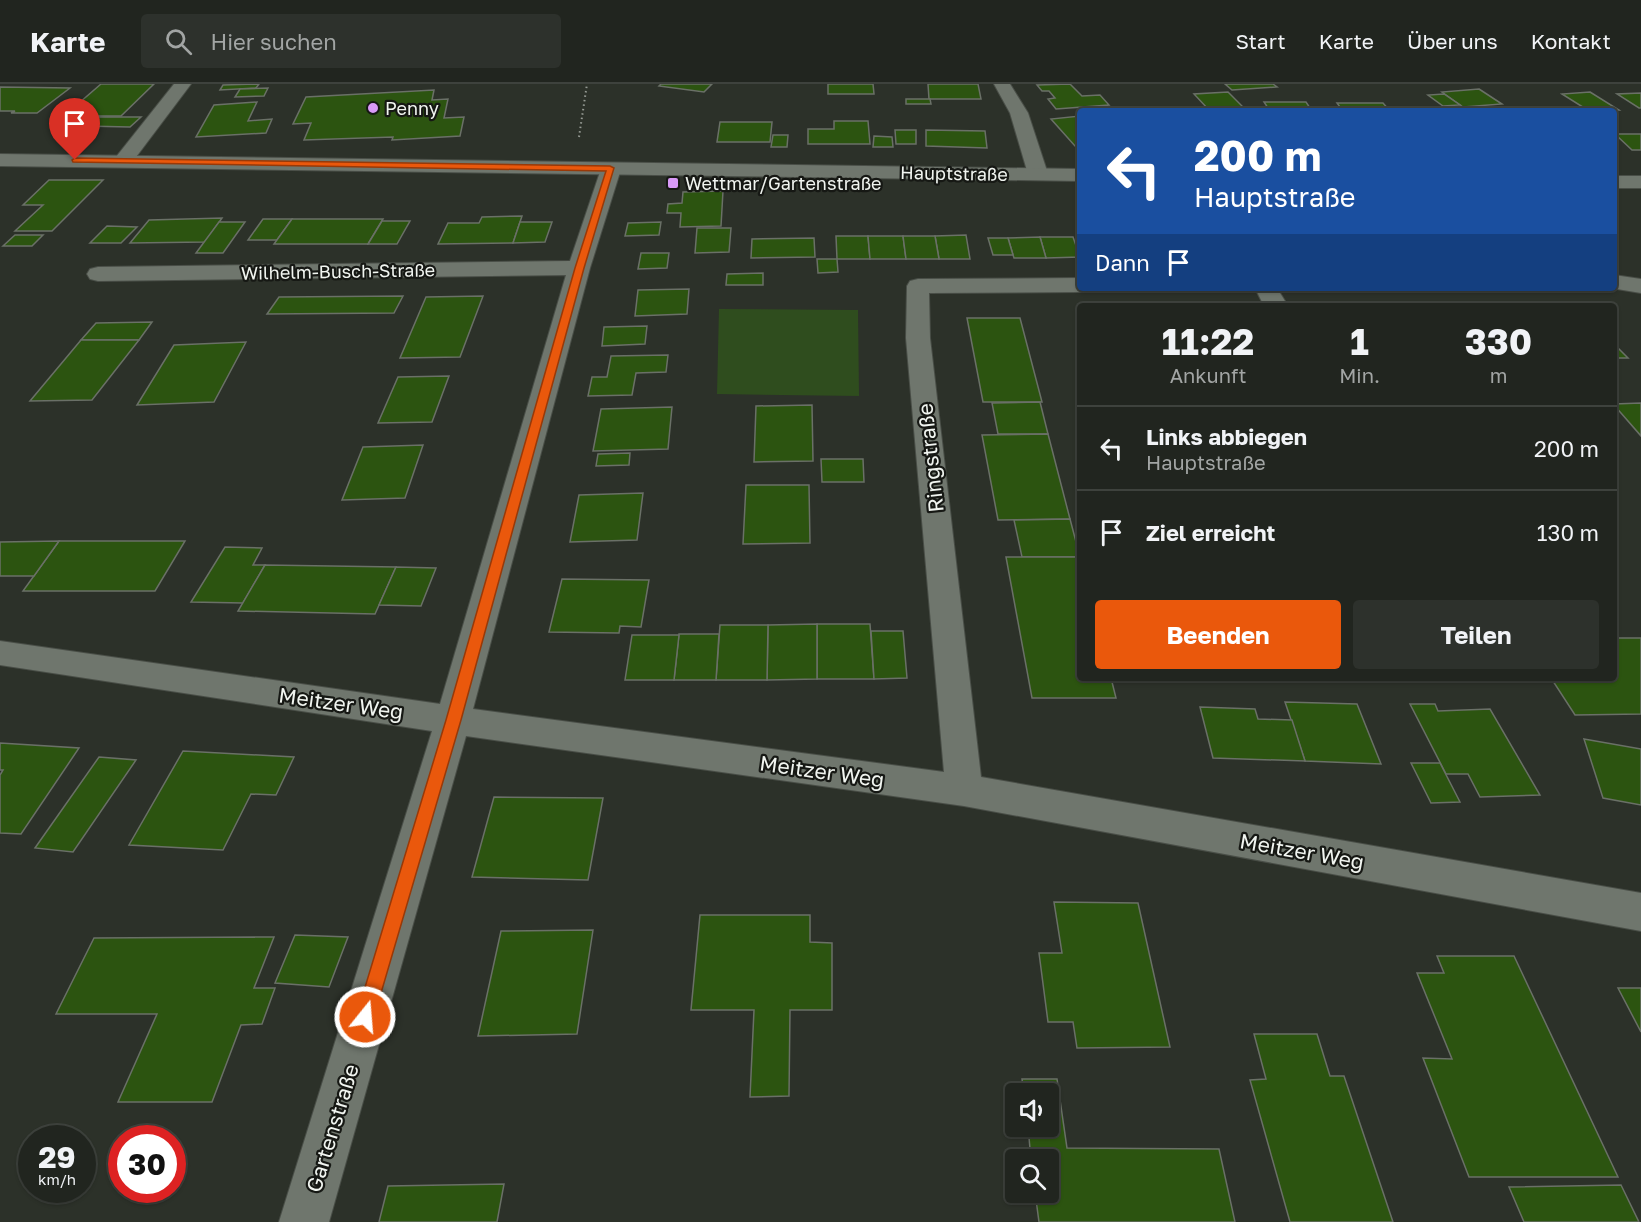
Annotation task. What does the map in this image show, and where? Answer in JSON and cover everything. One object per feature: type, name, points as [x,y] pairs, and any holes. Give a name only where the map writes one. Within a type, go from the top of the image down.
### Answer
[{"type":"street","points":[[123,161],[183,84]]},
{"type":"street","points":[[1002,84],[1019,113],[1038,174]]},
{"type":"street","name":"Hauptstraße","points":[[0,160],[1077,175]]},
{"type":"street","name":"Gartenstraße","points":[[304,1222],[453,720],[579,268],[610,168]]},
{"type":"street","points":[[1617,182],[1641,182]]},
{"type":"street","name":"Wilhelm-Busch-Straße","points":[[98,274],[579,268]]},
{"type":"street","points":[[1617,282],[1641,286]]},
{"type":"street","name":"Ringstraße","points":[[964,790],[918,338],[918,286],[1077,285]]},
{"type":"street","name":"Meitzer Weg","points":[[0,653],[453,720],[964,790],[1641,912]]},
{"type":"path","points":[[576,168],[586,84]]},
{"type":"green space","points":[[719,309],[858,310],[859,396],[717,394]]},
{"type":"building","points":[[101,84],[154,84],[121,116],[64,116]]},
{"type":"building","points":[[259,84],[256,88],[220,90],[223,85]]},
{"type":"building","points":[[661,84],[712,84],[704,92],[659,86]]},
{"type":"building","points":[[828,84],[873,84],[874,94],[828,94]]},
{"type":"building","points":[[928,84],[978,84],[981,99],[929,99]]},
{"type":"building","points":[[1070,84],[1082,96],[1100,95],[1109,105],[1056,109],[1048,99],[1055,98],[1049,91],[1042,91],[1037,85]]},
{"type":"building","points":[[1225,84],[1273,84],[1277,87],[1232,90]]},
{"type":"building","points":[[0,87],[70,88],[37,113],[11,113],[15,111],[0,111]]},
{"type":"building","points":[[268,88],[264,96],[235,97],[240,89]]},
{"type":"building","points":[[1479,89],[1502,104],[1463,107],[1442,92]]},
{"type":"building","name":"Penny","points":[[434,90],[432,100],[448,99],[444,118],[464,117],[460,136],[392,140],[393,137],[304,140],[311,123],[293,124],[306,97]]},
{"type":"building","points":[[1228,92],[1244,108],[1207,108],[1194,94]]},
{"type":"building","points":[[1590,92],[1616,108],[1584,108],[1562,94]]},
{"type":"building","points":[[1641,93],[1641,108],[1617,94]]},
{"type":"building","points":[[1444,94],[1460,105],[1443,106],[1428,95]]},
{"type":"building","points":[[906,99],[930,99],[931,104],[906,104]]},
{"type":"building","points":[[257,102],[248,121],[272,119],[266,133],[196,137],[214,105]]},
{"type":"building","points":[[1264,102],[1306,102],[1310,108],[1268,108]]},
{"type":"building","points":[[1337,103],[1383,103],[1387,108],[1341,108]]},
{"type":"building","points":[[1077,116],[1077,146],[1075,146],[1051,119]]},
{"type":"building","points":[[96,117],[141,117],[130,127],[85,126]]},
{"type":"building","points":[[834,121],[868,121],[870,144],[808,144],[808,129],[834,129]]},
{"type":"building","points":[[720,122],[772,122],[770,142],[717,142]]},
{"type":"building","points":[[895,130],[916,130],[916,144],[896,144]]},
{"type":"building","points":[[926,130],[985,131],[987,148],[926,146]]},
{"type":"building","points":[[1617,134],[1641,134],[1641,150],[1632,150]]},
{"type":"building","points":[[773,135],[788,135],[787,147],[771,147]]},
{"type":"building","points":[[874,136],[892,137],[893,147],[873,147]]},
{"type":"building","points":[[49,180],[103,180],[52,231],[15,231],[43,205],[23,205]]},
{"type":"building","points":[[723,191],[721,226],[680,227],[681,213],[667,213],[668,204],[682,203],[683,192]]},
{"type":"building","points":[[522,216],[513,243],[438,244],[448,223],[479,223],[482,217]]},
{"type":"building","points":[[222,218],[205,242],[130,243],[149,220]]},
{"type":"building","points":[[263,219],[292,219],[277,240],[248,240]]},
{"type":"building","points":[[292,219],[383,219],[368,244],[274,244]]},
{"type":"building","points":[[382,221],[410,221],[397,244],[368,244]]},
{"type":"building","points":[[219,222],[245,222],[223,253],[196,253]]},
{"type":"building","points":[[520,222],[552,222],[545,242],[513,243]]},
{"type":"building","points":[[661,222],[659,235],[625,236],[628,223]]},
{"type":"building","points":[[107,226],[137,227],[121,243],[90,243]]},
{"type":"building","points":[[697,228],[731,228],[729,252],[695,253]]},
{"type":"building","points":[[15,235],[43,235],[32,246],[3,246]]},
{"type":"building","points":[[966,235],[970,259],[939,259],[935,236]]},
{"type":"building","points":[[836,236],[868,236],[870,259],[837,259]]},
{"type":"building","points":[[868,236],[903,236],[906,259],[870,259]]},
{"type":"building","points":[[903,236],[935,236],[939,259],[906,259]]},
{"type":"building","points":[[1040,237],[1073,237],[1077,257],[1046,258]]},
{"type":"building","points":[[1040,237],[1046,258],[1014,258],[1008,238]]},
{"type":"building","points":[[814,238],[815,257],[751,258],[752,239]]},
{"type":"building","points":[[988,238],[1008,238],[1013,255],[993,255]]},
{"type":"building","points":[[641,253],[669,253],[667,268],[638,269]]},
{"type":"building","points":[[817,259],[837,259],[838,272],[818,273]]},
{"type":"building","points":[[763,273],[763,285],[726,285],[727,274]]},
{"type":"building","points":[[689,289],[687,314],[635,316],[638,290]]},
{"type":"building","points":[[403,296],[394,313],[267,314],[279,297]]},
{"type":"building","points":[[483,296],[460,357],[400,358],[426,297]]},
{"type":"building","points":[[967,318],[1020,318],[1042,402],[983,402]]},
{"type":"building","points":[[152,322],[139,340],[81,340],[96,323]]},
{"type":"building","points":[[647,326],[645,344],[602,346],[604,327]]},
{"type":"building","points":[[81,340],[139,340],[92,400],[30,401]]},
{"type":"building","points":[[246,342],[214,402],[137,405],[174,345]]},
{"type":"building","points":[[1617,347],[1628,358],[1617,358]]},
{"type":"building","points":[[668,355],[666,372],[636,373],[632,395],[588,396],[592,377],[607,377],[611,356]]},
{"type":"building","points":[[449,376],[432,422],[378,423],[398,377]]},
{"type":"building","points":[[1040,402],[1048,434],[998,434],[992,403]]},
{"type":"building","points":[[1641,403],[1641,436],[1617,408],[1617,404]]},
{"type":"building","points":[[812,405],[813,461],[754,462],[756,406]]},
{"type":"building","points":[[672,407],[668,449],[593,451],[601,409]]},
{"type":"building","points":[[1048,434],[1070,519],[998,520],[982,435]]},
{"type":"building","points":[[423,445],[405,498],[342,500],[363,447]]},
{"type":"building","points":[[630,453],[629,465],[596,466],[598,454]]},
{"type":"building","points":[[821,459],[863,459],[864,482],[822,482]]},
{"type":"building","points":[[746,485],[809,485],[810,543],[743,544]]},
{"type":"building","points":[[643,493],[637,540],[570,542],[579,495]]},
{"type":"building","points":[[1070,519],[1077,546],[1077,557],[1022,557],[1014,520]]},
{"type":"building","points":[[59,541],[185,541],[155,591],[23,591]]},
{"type":"building","points":[[59,541],[34,576],[0,576],[0,542]]},
{"type":"building","points":[[225,547],[262,548],[253,565],[265,565],[243,603],[191,602]]},
{"type":"building","points":[[1006,557],[1077,557],[1077,681],[1112,681],[1116,698],[1032,698]]},
{"type":"building","points":[[265,565],[396,567],[375,614],[238,611]]},
{"type":"building","points":[[396,567],[436,568],[421,606],[379,605]]},
{"type":"building","points":[[562,579],[649,580],[641,627],[620,626],[619,633],[549,632]]},
{"type":"building","points":[[817,624],[870,624],[874,679],[817,679]]},
{"type":"building","points":[[817,624],[817,679],[767,680],[768,625]]},
{"type":"building","points":[[720,625],[768,625],[767,680],[716,680]]},
{"type":"building","points":[[871,631],[903,631],[907,678],[874,679]]},
{"type":"building","points":[[679,634],[719,634],[716,680],[674,680]]},
{"type":"building","points":[[632,635],[679,635],[674,680],[625,680]]},
{"type":"building","points":[[1617,638],[1641,638],[1641,714],[1575,715],[1553,681],[1617,681]]},
{"type":"building","points":[[1285,702],[1357,704],[1381,764],[1305,761]]},
{"type":"building","points":[[1410,704],[1435,704],[1438,711],[1490,709],[1540,795],[1480,797],[1468,774],[1446,774]]},
{"type":"building","points":[[1200,707],[1255,709],[1258,719],[1292,720],[1305,761],[1213,758]]},
{"type":"building","points":[[1584,739],[1641,749],[1641,805],[1603,798]]},
{"type":"building","points":[[0,743],[79,748],[21,834],[0,833],[0,775],[3,770],[0,770]]},
{"type":"building","points":[[183,751],[294,757],[276,795],[251,794],[223,850],[129,845]]},
{"type":"building","points":[[99,757],[136,760],[73,852],[35,848]]},
{"type":"building","points":[[1411,763],[1440,763],[1460,802],[1431,803]]},
{"type":"building","points":[[494,797],[603,798],[588,880],[472,877]]},
{"type":"building","points":[[1054,902],[1138,903],[1170,1047],[1077,1048],[1073,1022],[1048,1022],[1039,953],[1062,953]]},
{"type":"building","points":[[700,915],[810,915],[810,942],[832,943],[832,1010],[790,1010],[789,1096],[750,1097],[754,1010],[691,1010]]},
{"type":"building","points":[[593,930],[577,1034],[478,1036],[501,931]]},
{"type":"building","points":[[295,935],[348,937],[329,987],[275,983]]},
{"type":"building","points":[[274,937],[254,988],[275,988],[262,1024],[241,1025],[212,1102],[118,1102],[157,1014],[56,1014],[94,938]]},
{"type":"building","points":[[1437,956],[1514,956],[1618,1177],[1469,1177],[1423,1058],[1452,1059],[1417,973],[1444,973]]},
{"type":"building","points":[[1618,988],[1641,988],[1641,1032]]},
{"type":"building","points":[[1254,1034],[1317,1034],[1330,1076],[1344,1076],[1393,1222],[1290,1222],[1250,1080],[1266,1079]]},
{"type":"building","points":[[1022,1079],[1057,1079],[1058,1083],[1023,1083]]},
{"type":"building","points":[[1059,1093],[1067,1148],[1219,1149],[1235,1222],[1039,1222],[1036,1203],[1059,1203],[1059,1149],[1030,1149],[1029,1137],[1059,1137]]},
{"type":"building","points":[[504,1184],[497,1222],[379,1222],[388,1186]]},
{"type":"building","points":[[1621,1185],[1639,1222],[1524,1222],[1509,1187]]},
{"type":"place","name":"Penny","points":[[373,108]]},
{"type":"place","name":"Wettmar/Gartenstraße","points":[[673,183]]},
{"type":"route","points":[[75,160],[610,168],[579,268],[453,720],[365,1017]]}]
